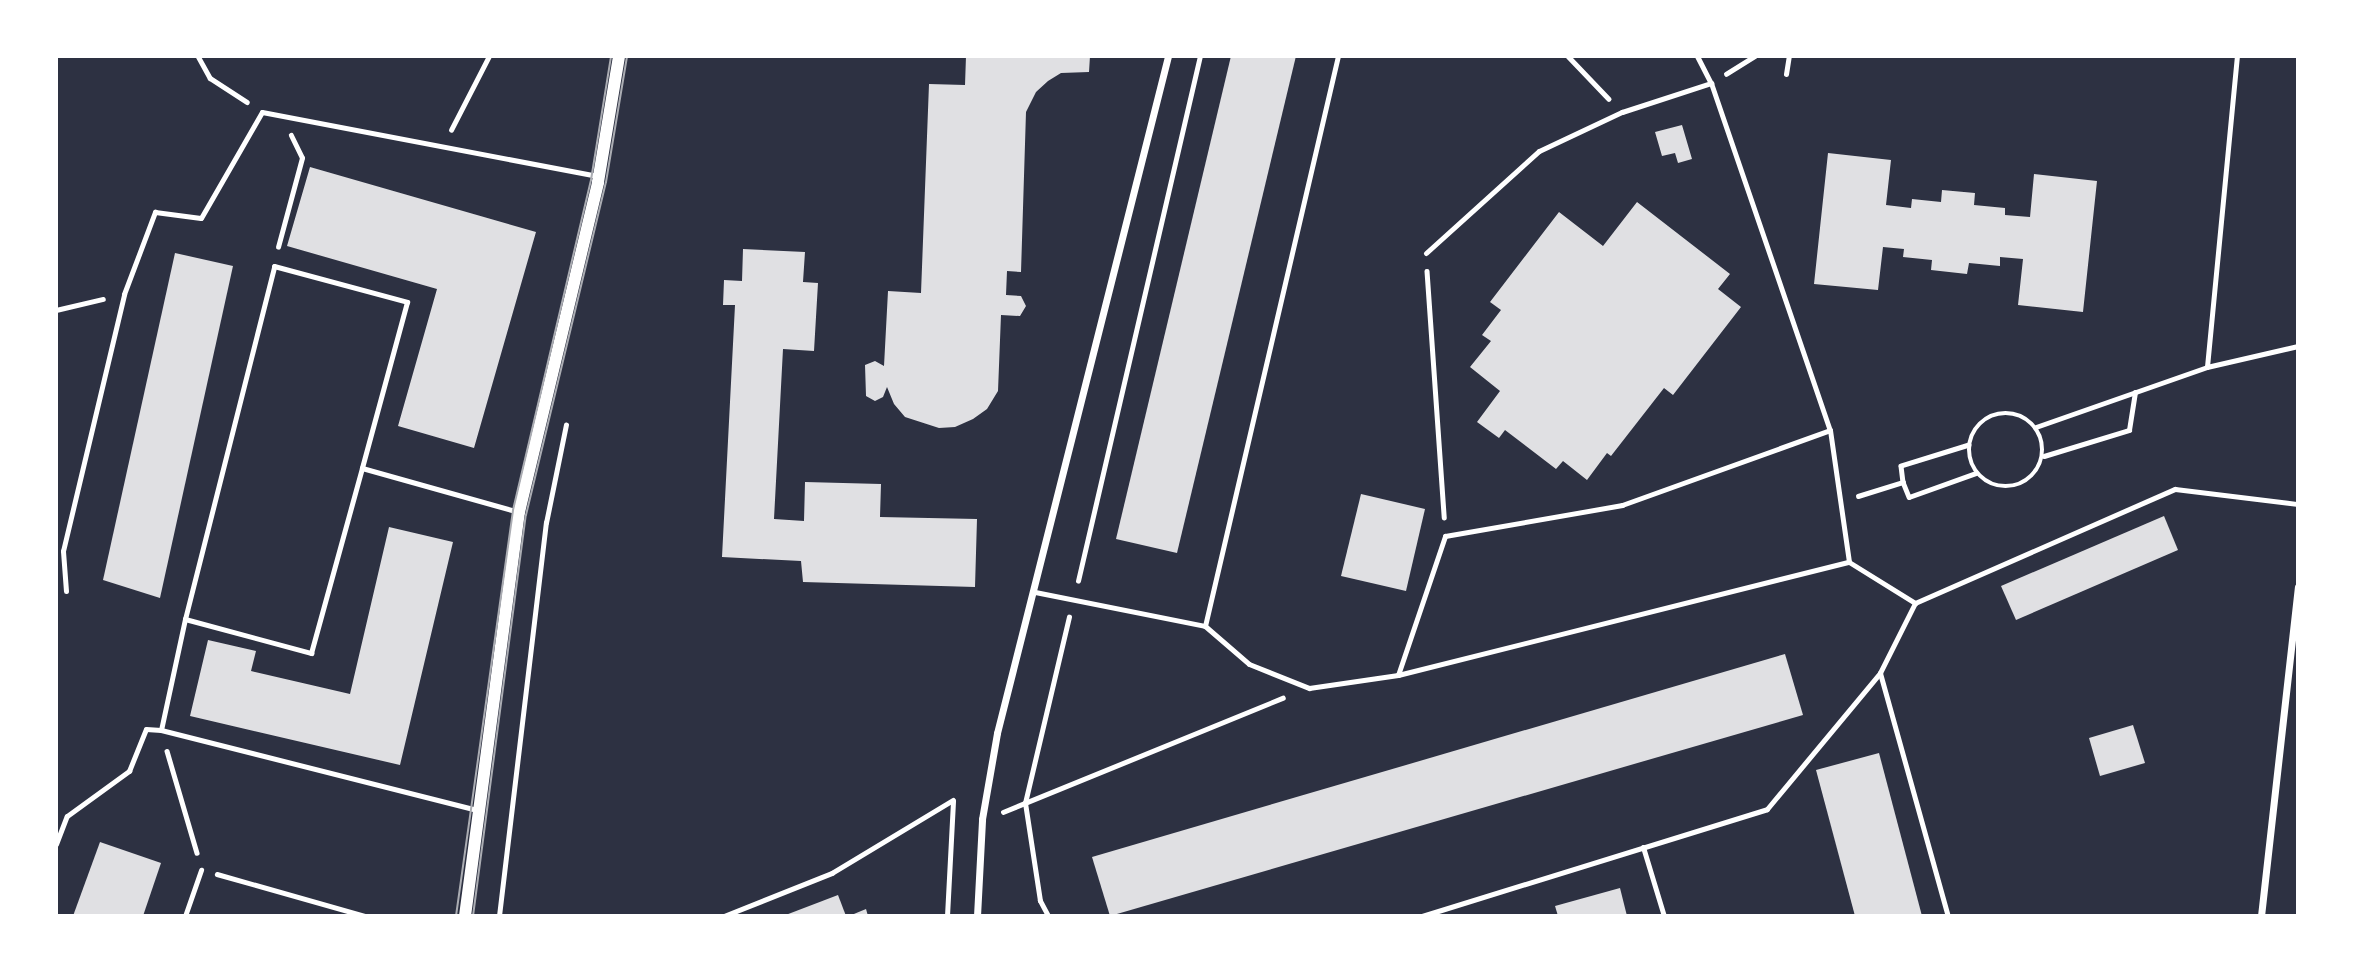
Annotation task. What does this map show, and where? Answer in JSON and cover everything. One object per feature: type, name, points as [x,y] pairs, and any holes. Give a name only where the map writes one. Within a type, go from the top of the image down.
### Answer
[{"type":"street","points":[[464,916],[519,512],[599,176],[619,56]]},
{"type":"street","points":[[977,916],[982,819],[998,733],[1168,56]]},
{"type":"street","points":[[2261,916],[2298,587]]},
{"type":"lane","points":[[1205,626],[1338,56]]},
{"type":"lane","points":[[1697,56],[1711,83],[1830,430],[1849,562]]},
{"type":"lane","points":[[1786,74],[1789,56]]},
{"type":"lane","points":[[1426,253],[1539,151],[1622,112],[1711,83]]},
{"type":"lane","points":[[66,591],[63,551],[124,294],[155,212],[201,218],[262,112],[599,176]]},
{"type":"lane","points":[[161,730],[184,619],[274,266],[407,302],[311,653],[184,619]]},
{"type":"lane","points":[[1398,675],[1446,536],[1622,505],[1830,430]]},
{"type":"lane","points":[[362,468],[519,512]]},
{"type":"lane","points":[[1422,916],[1767,809],[1880,673],[1915,603],[2175,489],[2298,503]]},
{"type":"lane","points":[[1035,592],[1205,626],[1250,664],[1309,688],[1398,675],[1849,562],[1915,603]]},
{"type":"lane","points":[[1880,673],[1948,916]]},
{"type":"lane","points":[[56,844],[67,816],[129,771],[146,729],[161,730],[477,810]]},
{"type":"lane","points":[[1643,847],[1664,916]]},
{"type":"lane","points":[[185,916],[201,870]]},
{"type":"path","points":[[198,56],[210,78],[262,112]]},
{"type":"path","points":[[444,145],[489,56]]},
{"type":"path","points":[[1048,916],[1040,901],[1025,803],[1200,56]]},
{"type":"path","points":[[1568,56],[1622,112]]},
{"type":"path","points":[[1711,83],[1755,56]]},
{"type":"path","points":[[2207,367],[2237,56]]},
{"type":"path","points":[[274,266],[302,158],[282,116]]},
{"type":"path","points":[[1426,253],[1446,536]]},
{"type":"path","points":[[56,310],[124,294]]},
{"type":"path","points":[[2036,427],[2207,367],[2298,346]]},
{"type":"path","points":[[2044,456],[2129,430],[2135,392]]},
{"type":"path","points":[[2005,413],[2022,416],[2036,427],[2043,441],[2044,456],[2037,472],[2024,484],[2007,488],[1989,484],[1976,473],[1970,459],[1969,445],[1975,429],[1989,417],[2005,413]]},
{"type":"path","points":[[499,916],[546,523],[568,416]]},
{"type":"path","points":[[1969,445],[1901,466],[1903,482],[1909,497],[1976,473]]},
{"type":"path","points":[[1841,502],[1903,482]]},
{"type":"path","points":[[982,819],[1309,688]]},
{"type":"path","points":[[161,730],[201,870],[365,916]]},
{"type":"path","points":[[724,916],[832,873],[953,800],[947,916]]},
{"type":"building","points":[[966,56],[1090,56],[1089,72],[1061,73],[1048,81],[1036,92],[1026,112],[1021,272],[1007,271],[1006,295],[1021,296],[1026,306],[1020,316],[1001,315],[998,391],[987,409],[973,419],[955,427],[939,428],[905,417],[894,404],[887,387],[883,397],[875,401],[866,396],[865,365],[875,361],[884,366],[888,291],[921,293],[929,84],[965,85]]},
{"type":"building","points":[[1231,56],[1296,56],[1177,553],[1116,539]]},
{"type":"building","points":[[1682,125],[1692,159],[1678,163],[1675,153],[1662,156],[1655,132]]},
{"type":"building","points":[[1828,153],[1891,160],[1886,205],[1911,208],[1912,199],[1941,202],[1942,190],[1975,193],[1974,205],[2005,208],[2005,215],[2030,217],[2034,174],[2097,181],[2083,312],[2018,305],[2023,259],[2000,257],[2000,266],[1969,263],[1967,274],[1931,270],[1932,260],[1903,257],[1904,249],[1883,247],[1878,290],[1814,284]]},
{"type":"building","points":[[310,167],[536,232],[474,448],[398,426],[437,289],[287,246]]},
{"type":"building","points":[[1637,202],[1730,274],[1718,289],[1741,307],[1673,395],[1664,388],[1611,456],[1607,453],[1587,480],[1563,461],[1556,469],[1505,430],[1499,438],[1477,422],[1500,391],[1470,367],[1491,341],[1482,335],[1501,310],[1490,302],[1559,212],[1603,246]]},
{"type":"building","points":[[743,249],[805,252],[803,282],[818,283],[814,351],[783,349],[774,519],[804,521],[805,482],[881,484],[880,517],[977,519],[975,587],[803,582],[801,561],[722,557],[735,305],[723,305],[724,280],[742,281]]},
{"type":"building","points":[[175,253],[233,266],[160,598],[103,580]]},
{"type":"building","points":[[1361,494],[1425,509],[1406,591],[1341,576]]},
{"type":"building","points":[[2164,516],[2178,550],[2016,620],[2001,586]]},
{"type":"building","points":[[389,527],[453,542],[400,765],[190,716],[208,640],[256,651],[251,671],[350,694]]},
{"type":"building","points":[[1785,654],[1803,715],[1110,916],[1092,857]]},
{"type":"building","points":[[2133,725],[2145,763],[2100,776],[2089,738]]},
{"type":"building","points":[[1879,753],[1922,916],[1855,916],[1816,770]]},
{"type":"building","points":[[100,842],[161,863],[143,916],[73,916]]},
{"type":"building","points":[[1620,888],[1627,916],[1558,916],[1555,906]]},
{"type":"building","points":[[838,895],[846,916],[783,916]]},
{"type":"building","points":[[866,909],[868,916],[849,916]]},
{"type":"tram line","points":[[456,916],[513,510],[591,180],[611,56]]},
{"type":"tram line","points":[[473,916],[526,515],[606,182],[627,56]]}]
